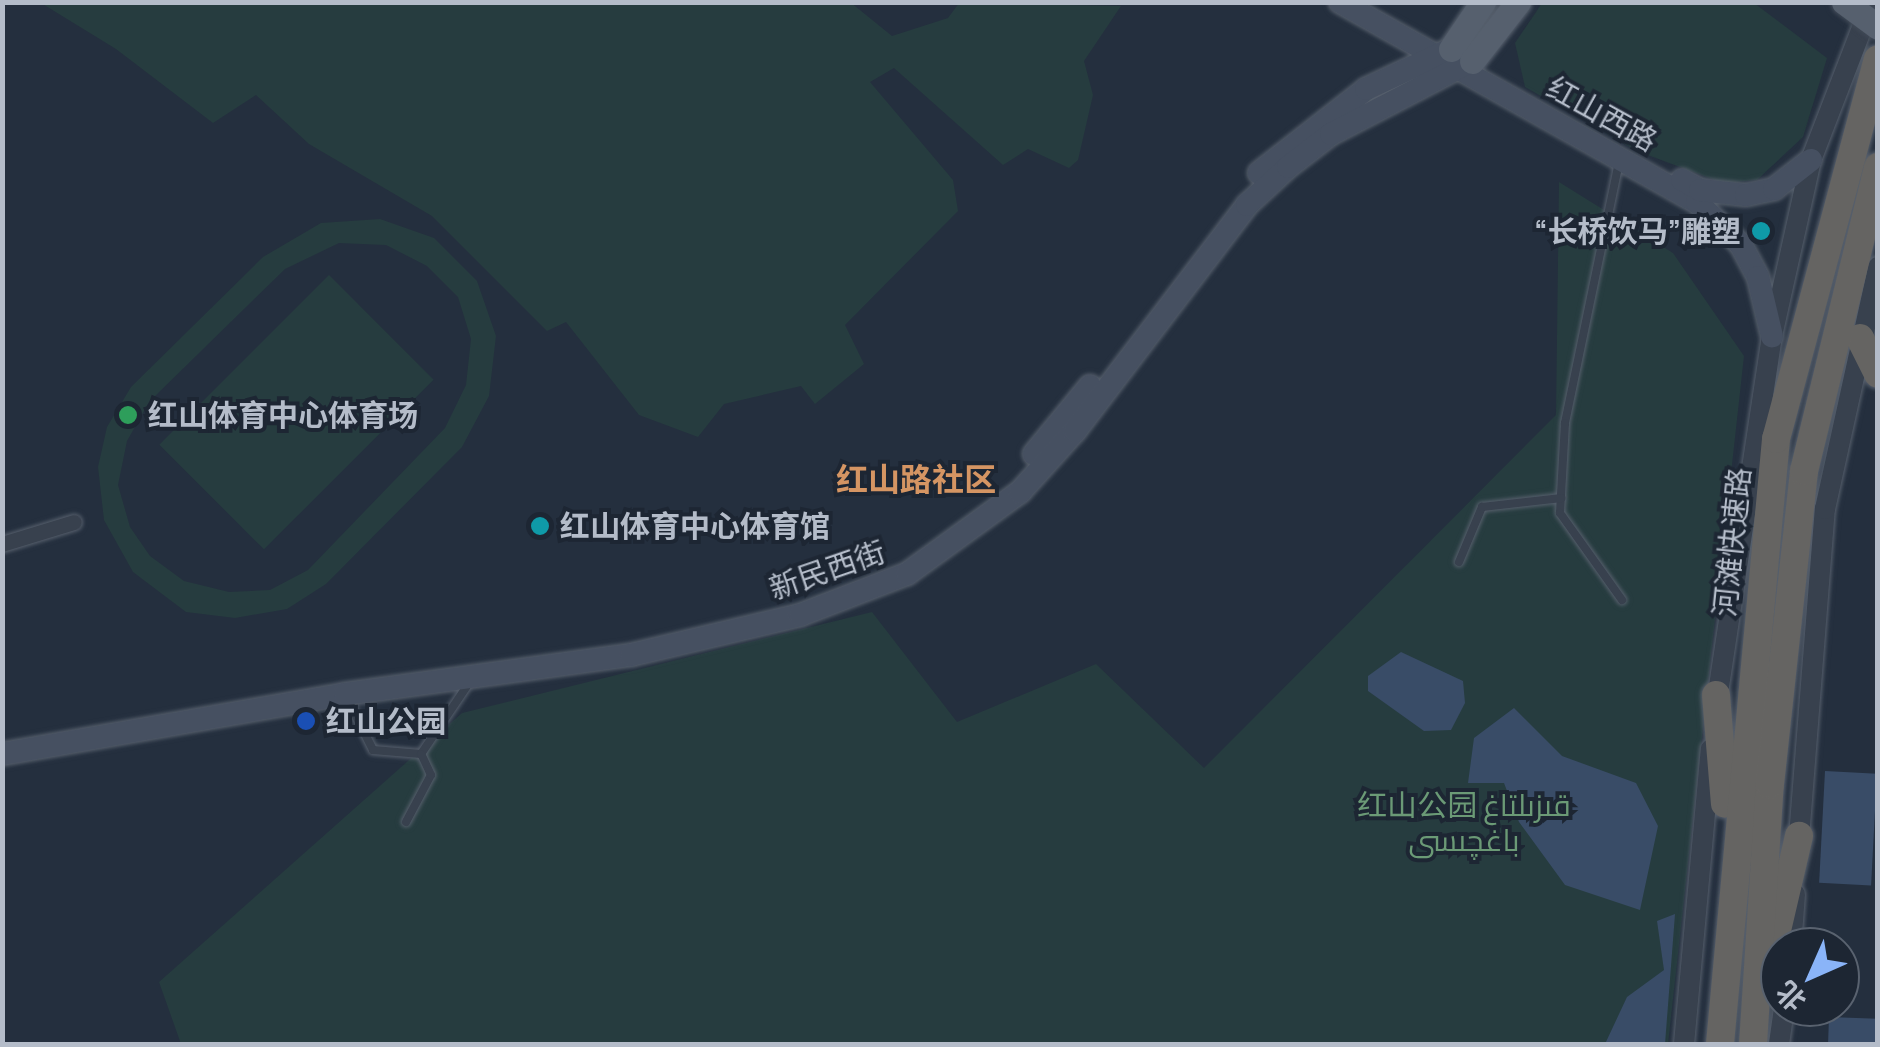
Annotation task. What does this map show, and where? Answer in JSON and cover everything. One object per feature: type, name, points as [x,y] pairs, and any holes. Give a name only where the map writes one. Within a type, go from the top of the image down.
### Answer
[{"type":"highway","name":"河滩快速路","points":[[1720,1044],[1731,878],[1776,439],[1878,59]]},
{"type":"highway","points":[[1771,927],[1770,784],[1804,472],[1878,167]]},
{"type":"highway","points":[[1860,338],[1878,374]]},
{"type":"highway","points":[[1716,696],[1731,878]]},
{"type":"highway","points":[[1784,927],[1798,836]]},
{"type":"main road","name":"红山西路","points":[[1340,2],[1700,190],[1746,195],[1774,189],[1811,160]]},
{"type":"main road","name":"红山西路","points":[[1370,2],[1456,60],[1697,202],[1741,245],[1758,278],[1772,336]]},
{"type":"main road","points":[[1456,60],[1484,2]]},
{"type":"main road","points":[[1456,60],[1518,2]]},
{"type":"main road","points":[[1844,2],[1878,27]]},
{"type":"main road","name":"新民西街","points":[[2,754],[345,694],[470,681],[630,654],[800,615],[907,574],[994,514],[1033,478],[1247,205],[1331,134],[1456,60]]},
{"type":"main road","name":"新民西街","points":[[2,741],[340,682],[495,665],[664,633],[868,579],[962,522],[1020,470],[1245,186],[1284,150],[1366,89],[1456,60]]},
{"type":"street","points":[[1684,1044],[1716,696],[1772,336],[1811,160],[1872,2]]},
{"type":"street","points":[[1793,927],[1825,508],[1878,266]]},
{"type":"street","points":[[2,544],[74,522]]},
{"type":"lane","points":[[1620,158],[1566,423],[1560,514],[1622,600]]},
{"type":"lane","points":[[1459,562],[1482,507],[1561,498]]},
{"type":"lane","points":[[421,754],[470,681]]},
{"type":"lane","points":[[345,694],[373,750],[421,754]]},
{"type":"lane","points":[[406,822],[431,776],[421,754]]},
{"type":"green space","points":[[850,2],[892,36],[948,18],[959,3],[1121,6],[1084,61],[1093,95],[1078,160],[1069,168],[1028,149],[1003,165],[894,68],[870,82],[953,180],[958,211],[845,325],[864,364],[815,404],[801,386],[724,404],[698,437],[639,415],[566,322],[547,331],[432,216],[309,144],[256,95],[213,123],[116,49],[41,3]]},
{"type":"green space","points":[[1542,3],[1754,3],[1827,58],[1803,137],[1757,180],[1723,183],[1637,151],[1525,87],[1515,43]]},
{"type":"green space","name":"红山公园 قىزىلتاغ باغچىسى","points":[[1559,182],[1673,253],[1744,356],[1668,1044],[181,1044],[159,982],[462,713],[872,612],[957,722],[1096,664],[1204,768],[1556,415]]},
{"type":"green space","name":"红山体育中心体育场","points":[[380,219],[434,238],[477,281],[496,336],[489,396],[462,447],[326,584],[287,609],[235,618],[186,612],[133,572],[104,520],[98,467],[107,427],[131,387],[263,257],[321,223]],"holes":[[[339,243],[386,245],[427,266],[458,297],[471,339],[466,385],[445,428],[308,570],[270,590],[229,592],[184,581],[150,556],[130,527],[118,485],[127,441],[149,402],[285,269]]]},
{"type":"green space","points":[[329,275],[434,380],[264,549],[159,445]]},
{"type":"water","points":[[1401,652],[1463,681],[1465,703],[1451,730],[1424,731],[1368,691],[1368,676]]},
{"type":"water","points":[[1514,708],[1562,756],[1636,783],[1658,826],[1640,910],[1565,885],[1519,822],[1504,783],[1468,783],[1474,738]]},
{"type":"water","points":[[1825,771],[1877,774],[1871,886],[1819,883]]},
{"type":"water","points":[[1675,914],[1665,1044],[1605,1044],[1627,997],[1664,970],[1657,921]]},
{"type":"water","points":[[1860,1018],[1877,1019],[1876,1044],[1828,1044],[1829,1027],[1860,1027]]},
{"type":"place","name":"“长桥饮马”雕塑","points":[[1761,231]]},
{"type":"place","name":"红山体育中心体育场","points":[[128,415]]},
{"type":"place","name":"红山体育中心体育馆","points":[[540,526]]},
{"type":"place","name":"红山公园","points":[[306,721]]},
{"type":"district","name":"红山路社区","points":[[916,479]]}]
